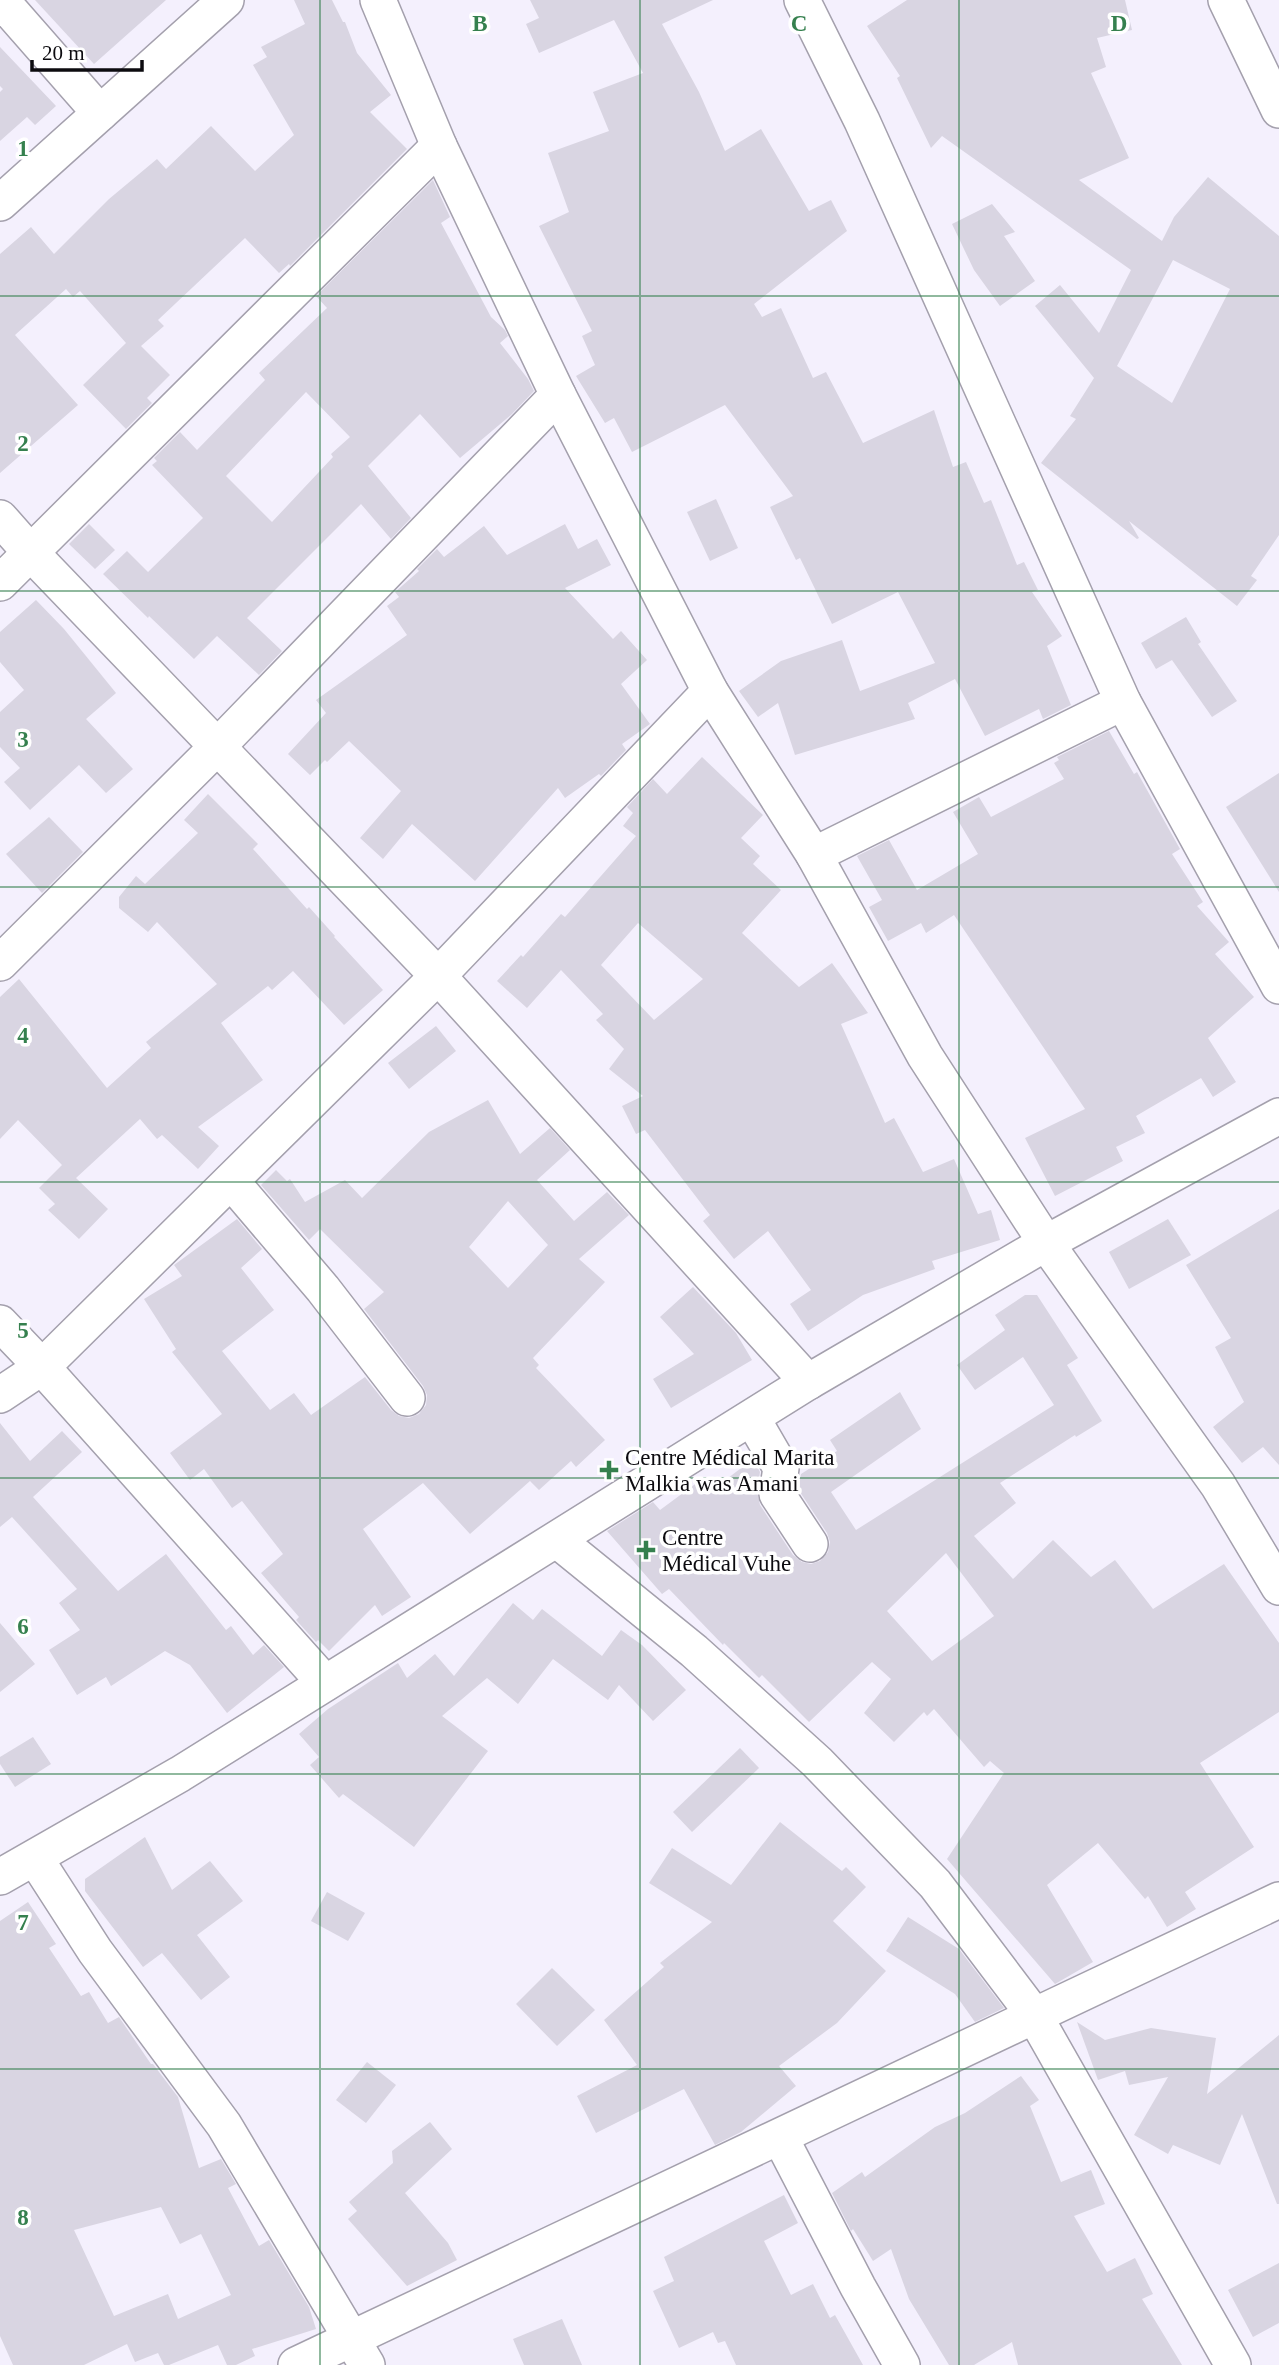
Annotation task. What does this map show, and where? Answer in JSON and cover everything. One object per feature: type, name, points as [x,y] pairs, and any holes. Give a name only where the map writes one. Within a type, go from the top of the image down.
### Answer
[{"type":"street","points":[[1,0],[100,113]]},
{"type":"street","points":[[0,203],[226,0]]},
{"type":"street","points":[[378,0],[439,146],[558,395],[710,691],[814,855],[925,1056],[1046,1243],[1218,1485],[1279,1587]]},
{"type":"street","points":[[802,0],[862,121],[1123,702],[1279,986]]},
{"type":"street","points":[[1226,0],[1279,110]]},
{"type":"street","points":[[0,583],[439,146]]},
{"type":"street","points":[[0,963],[218,746],[558,395]]},
{"type":"street","points":[[0,518],[439,976],[808,1382]]},
{"type":"street","points":[[0,1395],[42,1367],[439,976],[710,691]]},
{"type":"street","points":[[814,855],[1123,702]]},
{"type":"street","points":[[359,2352],[224,2125],[95,1951],[12,1864],[180,1774],[808,1382],[1046,1243],[1279,1116]]},
{"type":"street","points":[[231,1181],[323,1289],[407,1398]]},
{"type":"street","points":[[0,1323],[325,1684]]},
{"type":"street","points":[[752,1418],[781,1468],[777,1494],[810,1544]]},
{"type":"street","points":[[557,1540],[694,1651],[817,1762],[935,1884],[1034,2015],[1233,2365]]},
{"type":"street","points":[[296,2365],[359,2352],[780,2137],[1279,1900]]},
{"type":"street","points":[[780,2137],[902,2365]]},
{"type":"building","points":[[35,0],[166,0],[94,64]]},
{"type":"building","points":[[294,0],[332,0],[345,22],[357,53],[391,95],[370,112],[407,149],[290,266],[289,264],[279,273],[245,238],[158,320],[164,326],[141,346],[170,375],[147,398],[152,403],[126,429],[83,385],[126,343],[80,291],[73,297],[66,289],[15,335],[78,405],[0,473],[0,254],[31,227],[54,254],[109,199],[157,159],[166,169],[211,126],[255,171],[294,135],[253,65],[267,57],[261,47],[305,24]]},
{"type":"building","points":[[530,0],[713,0],[662,24],[699,92],[725,151],[761,129],[809,211],[831,200],[847,231],[754,304],[762,317],[781,308],[813,378],[826,372],[863,443],[934,410],[953,467],[966,462],[984,503],[991,500],[1017,565],[1024,562],[1038,590],[1032,592],[1062,636],[1047,646],[1071,705],[1043,719],[1039,709],[985,736],[955,679],[908,703],[915,719],[795,755],[778,703],[758,717],[739,691],[781,661],[842,640],[860,691],[935,663],[898,592],[832,624],[800,558],[796,560],[770,507],[793,496],[725,405],[632,452],[614,418],[605,423],[576,376],[595,365],[582,336],[592,331],[539,226],[569,212],[548,153],[609,131],[593,92],[643,73],[614,20],[539,53],[526,24],[539,18]]},
{"type":"building","points":[[907,0],[1125,0],[1132,30],[1097,38],[1106,67],[1091,73],[1129,158],[1079,180],[1162,241],[1174,217],[1208,177],[1279,236],[1279,535],[1251,576],[1257,580],[1237,606],[1129,521],[1139,538],[1041,463],[1076,419],[1070,416],[1094,378],[1035,306],[1060,285],[1099,333],[1131,270],[942,136],[931,148],[897,78],[900,76],[867,26]],"holes":[[[1173,260],[1230,289],[1172,403],[1117,366]]]},
{"type":"building","points":[[0,47],[56,106],[35,125],[27,117],[0,141],[0,92],[3,89],[0,86]]},
{"type":"building","points":[[433,180],[450,217],[441,223],[491,317],[508,336],[500,343],[534,391],[512,414],[460,458],[420,414],[368,466],[411,518],[391,539],[361,504],[247,618],[282,651],[259,675],[217,636],[194,659],[103,574],[127,551],[148,572],[203,518],[152,465],[157,461],[154,458],[180,432],[197,450],[265,380],[259,373],[327,308],[316,296]],"holes":[[[306,392],[350,437],[331,454],[333,457],[272,522],[226,476]]]},
{"type":"building","points":[[992,204],[1015,232],[1004,236],[1035,281],[1000,306],[974,270],[952,224]]},
{"type":"building","points":[[716,499],[738,548],[710,561],[687,512]]},
{"type":"building","points":[[89,524],[115,550],[95,569],[69,544]]},
{"type":"building","points":[[565,524],[578,549],[597,539],[611,565],[565,588],[613,639],[621,631],[647,660],[621,684],[650,724],[622,744],[626,750],[601,776],[599,774],[565,798],[558,788],[475,881],[412,824],[383,859],[360,838],[401,791],[349,741],[310,775],[288,754],[326,713],[316,700],[407,635],[387,606],[399,597],[395,592],[419,571],[417,569],[437,549],[444,557],[484,526],[507,555]]},
{"type":"building","points":[[36,600],[64,629],[116,693],[86,719],[133,769],[106,793],[79,765],[30,810],[4,782],[20,768],[0,747],[0,712],[24,690],[0,662],[0,632]]},
{"type":"building","points":[[1186,617],[1201,642],[1198,644],[1237,701],[1212,717],[1172,660],[1156,669],[1141,643]]},
{"type":"building","points":[[1109,731],[1134,774],[1137,772],[1180,849],[1172,854],[1203,902],[1197,906],[1229,942],[1215,954],[1254,997],[1208,1038],[1236,1082],[1213,1097],[1201,1078],[1136,1116],[1145,1133],[1116,1147],[1123,1161],[1055,1196],[1025,1138],[1085,1109],[954,915],[926,933],[921,923],[888,941],[869,907],[882,900],[857,856],[889,840],[917,890],[978,854],[953,812],[979,797],[991,817],[1064,779],[1054,763],[1059,760],[1057,757]]},
{"type":"building","points":[[702,757],[763,815],[741,838],[760,856],[753,864],[781,890],[742,933],[799,987],[832,963],[868,1013],[841,1024],[885,1123],[894,1118],[923,1172],[954,1159],[978,1214],[991,1210],[1000,1240],[932,1261],[935,1269],[863,1295],[808,1331],[790,1304],[811,1290],[768,1231],[734,1259],[703,1221],[710,1215],[645,1130],[636,1134],[622,1106],[643,1096],[609,1069],[624,1049],[596,1020],[603,1014],[561,970],[527,1008],[497,981],[521,955],[523,957],[561,914],[565,917],[636,836],[623,826],[633,813],[627,807],[653,779],[667,794]],"holes":[[[638,923],[703,979],[654,1020],[601,965]]]},
{"type":"building","points":[[1279,773],[1279,892],[1226,807]]},
{"type":"building","points":[[208,794],[258,844],[253,849],[383,990],[344,1025],[293,971],[272,990],[268,986],[221,1023],[263,1080],[198,1127],[219,1146],[198,1169],[162,1135],[157,1139],[140,1119],[76,1178],[108,1209],[79,1239],[48,1210],[55,1204],[39,1188],[62,1165],[18,1120],[0,1139],[0,997],[19,979],[107,1088],[151,1048],[146,1042],[217,984],[157,922],[148,932],[119,908],[119,897],[136,876],[145,884],[198,833],[184,820]]},
{"type":"building","points":[[49,817],[83,852],[42,893],[6,854]]},
{"type":"building","points":[[436,1026],[456,1051],[409,1089],[388,1063]]},
{"type":"building","points":[[488,1100],[520,1154],[550,1128],[570,1150],[537,1180],[574,1221],[607,1192],[629,1215],[579,1259],[605,1282],[533,1358],[539,1365],[536,1368],[605,1440],[576,1467],[571,1461],[539,1490],[530,1481],[470,1534],[423,1483],[363,1529],[411,1597],[382,1616],[375,1605],[329,1651],[318,1640],[316,1642],[296,1620],[299,1617],[261,1573],[283,1554],[242,1501],[232,1508],[204,1469],[190,1480],[170,1453],[222,1414],[172,1352],[176,1349],[144,1299],[182,1276],[174,1265],[237,1219],[262,1249],[241,1268],[274,1310],[222,1351],[270,1410],[294,1393],[311,1415],[365,1377],[399,1416],[409,1418],[419,1414],[426,1405],[427,1395],[423,1386],[364,1309],[384,1292],[320,1229],[309,1240],[261,1185],[276,1170],[287,1181],[290,1179],[305,1202],[345,1180],[362,1198],[429,1132]],"holes":[[[508,1201],[548,1245],[508,1288],[469,1247]]]},
{"type":"building","points":[[1279,1209],[1279,1465],[1263,1447],[1242,1463],[1213,1427],[1244,1402],[1215,1347],[1231,1338],[1186,1265]]},
{"type":"building","points":[[1168,1219],[1191,1255],[1129,1289],[1109,1252]]},
{"type":"building","points":[[693,1287],[736,1333],[752,1360],[671,1408],[653,1379],[694,1354],[660,1317]]},
{"type":"building","points":[[1025,1295],[1037,1295],[1078,1358],[1067,1365],[1102,1421],[1000,1483],[1016,1503],[974,1536],[1013,1579],[1053,1540],[1091,1577],[1115,1560],[1153,1609],[1224,1564],[1279,1643],[1279,1712],[1200,1763],[1254,1847],[1185,1892],[1196,1909],[1167,1927],[1148,1896],[1145,1899],[1098,1843],[1047,1885],[1093,1962],[1055,1984],[947,1859],[1004,1773],[990,1761],[984,1767],[934,1709],[927,1716],[924,1712],[894,1742],[864,1713],[891,1679],[872,1662],[809,1722],[762,1675],[759,1678],[724,1643],[723,1645],[669,1589],[662,1594],[607,1531],[653,1502],[660,1510],[702,1479],[711,1491],[753,1459],[760,1472],[757,1491],[760,1505],[793,1555],[802,1562],[811,1564],[820,1561],[828,1552],[830,1542],[798,1489],[801,1474],[837,1451],[830,1440],[900,1392],[921,1429],[831,1492],[856,1530],[1054,1405],[1023,1357],[975,1390],[957,1365],[1005,1330],[995,1315]],"holes":[[[946,1553],[994,1616],[932,1661],[887,1611]]]},
{"type":"building","points":[[0,1423],[30,1461],[62,1431],[82,1452],[33,1497],[118,1591],[166,1554],[226,1630],[231,1626],[253,1655],[264,1645],[284,1667],[227,1713],[190,1665],[165,1651],[111,1686],[106,1677],[77,1695],[49,1650],[80,1630],[59,1603],[77,1589],[12,1517],[0,1527]]},
{"type":"building","points":[[513,1603],[533,1620],[542,1609],[602,1656],[621,1630],[642,1645],[686,1690],[653,1721],[619,1685],[608,1700],[553,1659],[518,1704],[487,1678],[442,1716],[488,1751],[414,1847],[343,1794],[339,1798],[310,1765],[319,1757],[299,1734],[328,1709],[398,1663],[407,1678],[435,1654],[454,1676]]},
{"type":"building","points":[[0,1623],[35,1664],[0,1692]]},
{"type":"building","points":[[33,1737],[51,1764],[15,1787],[0,1764],[0,1757]]},
{"type":"building","points":[[740,1748],[759,1768],[692,1832],[673,1812]]},
{"type":"building","points":[[780,1822],[842,1871],[846,1867],[866,1887],[833,1921],[886,1971],[837,2023],[779,2066],[796,2086],[741,2132],[715,2145],[684,2089],[596,2133],[577,2096],[637,2065],[604,2020],[664,1967],[660,1963],[712,1922],[649,1883],[672,1848],[731,1885]]},
{"type":"building","points":[[145,1837],[172,1890],[210,1861],[243,1901],[197,1935],[230,1977],[201,2000],[162,1953],[143,1967],[85,1891],[85,1879]]},
{"type":"building","points":[[327,1892],[365,1913],[348,1941],[311,1921]]},
{"type":"building","points":[[28,1902],[56,1944],[49,1948],[81,1996],[89,1992],[108,2023],[119,2017],[151,2064],[178,2097],[199,2168],[221,2159],[236,2184],[228,2188],[259,2246],[269,2240],[309,2307],[316,2329],[252,2349],[255,2356],[236,2365],[227,2365],[218,2345],[164,2365],[158,2353],[135,2362],[127,2344],[84,2365],[13,2365],[0,2336],[0,1921]],"holes":[[[161,2207],[180,2244],[201,2234],[231,2295],[178,2319],[168,2294],[114,2316],[74,2230]]]},
{"type":"building","points":[[908,1917],[959,1949],[1004,2008],[975,2022],[955,1994],[886,1951]]},
{"type":"building","points":[[552,1968],[595,2010],[557,2046],[516,2004]]},
{"type":"building","points":[[1077,2022],[1105,2040],[1151,2028],[1216,2038],[1207,2094],[1279,2035],[1279,2204],[1242,2114],[1220,2165],[1173,2145],[1168,2154],[1134,2135],[1168,2077],[1129,2085],[1125,2071],[1098,2080]]},
{"type":"building","points":[[367,2062],[396,2085],[366,2123],[336,2100]]},
{"type":"building","points":[[1021,2076],[1039,2100],[1030,2106],[1061,2182],[1091,2170],[1105,2204],[1074,2216],[1107,2272],[1135,2258],[1153,2294],[1142,2299],[1182,2365],[1018,2365],[1012,2342],[974,2365],[949,2365],[909,2299],[891,2249],[873,2261],[853,2229],[851,2231],[832,2193],[862,2172],[865,2177],[935,2127],[965,2113]]},
{"type":"building","points":[[430,2122],[452,2149],[405,2193],[448,2243],[457,2260],[407,2286],[348,2219],[357,2211],[349,2202],[393,2163],[392,2151]]},
{"type":"building","points":[[784,2195],[798,2223],[764,2241],[791,2295],[813,2284],[830,2318],[835,2315],[863,2365],[736,2365],[725,2341],[718,2343],[713,2332],[679,2348],[653,2291],[674,2281],[664,2257]]},
{"type":"building","points":[[1279,2263],[1279,2323],[1253,2337],[1228,2290]]},
{"type":"building","points":[[562,2319],[582,2365],[524,2365],[513,2339]]},
{"type":"place","name":"Centre Médical Marita Malkia was Amani","points":[[609,1470]]},
{"type":"place","name":"Centre Médical Vuhe","points":[[646,1550]]}]
